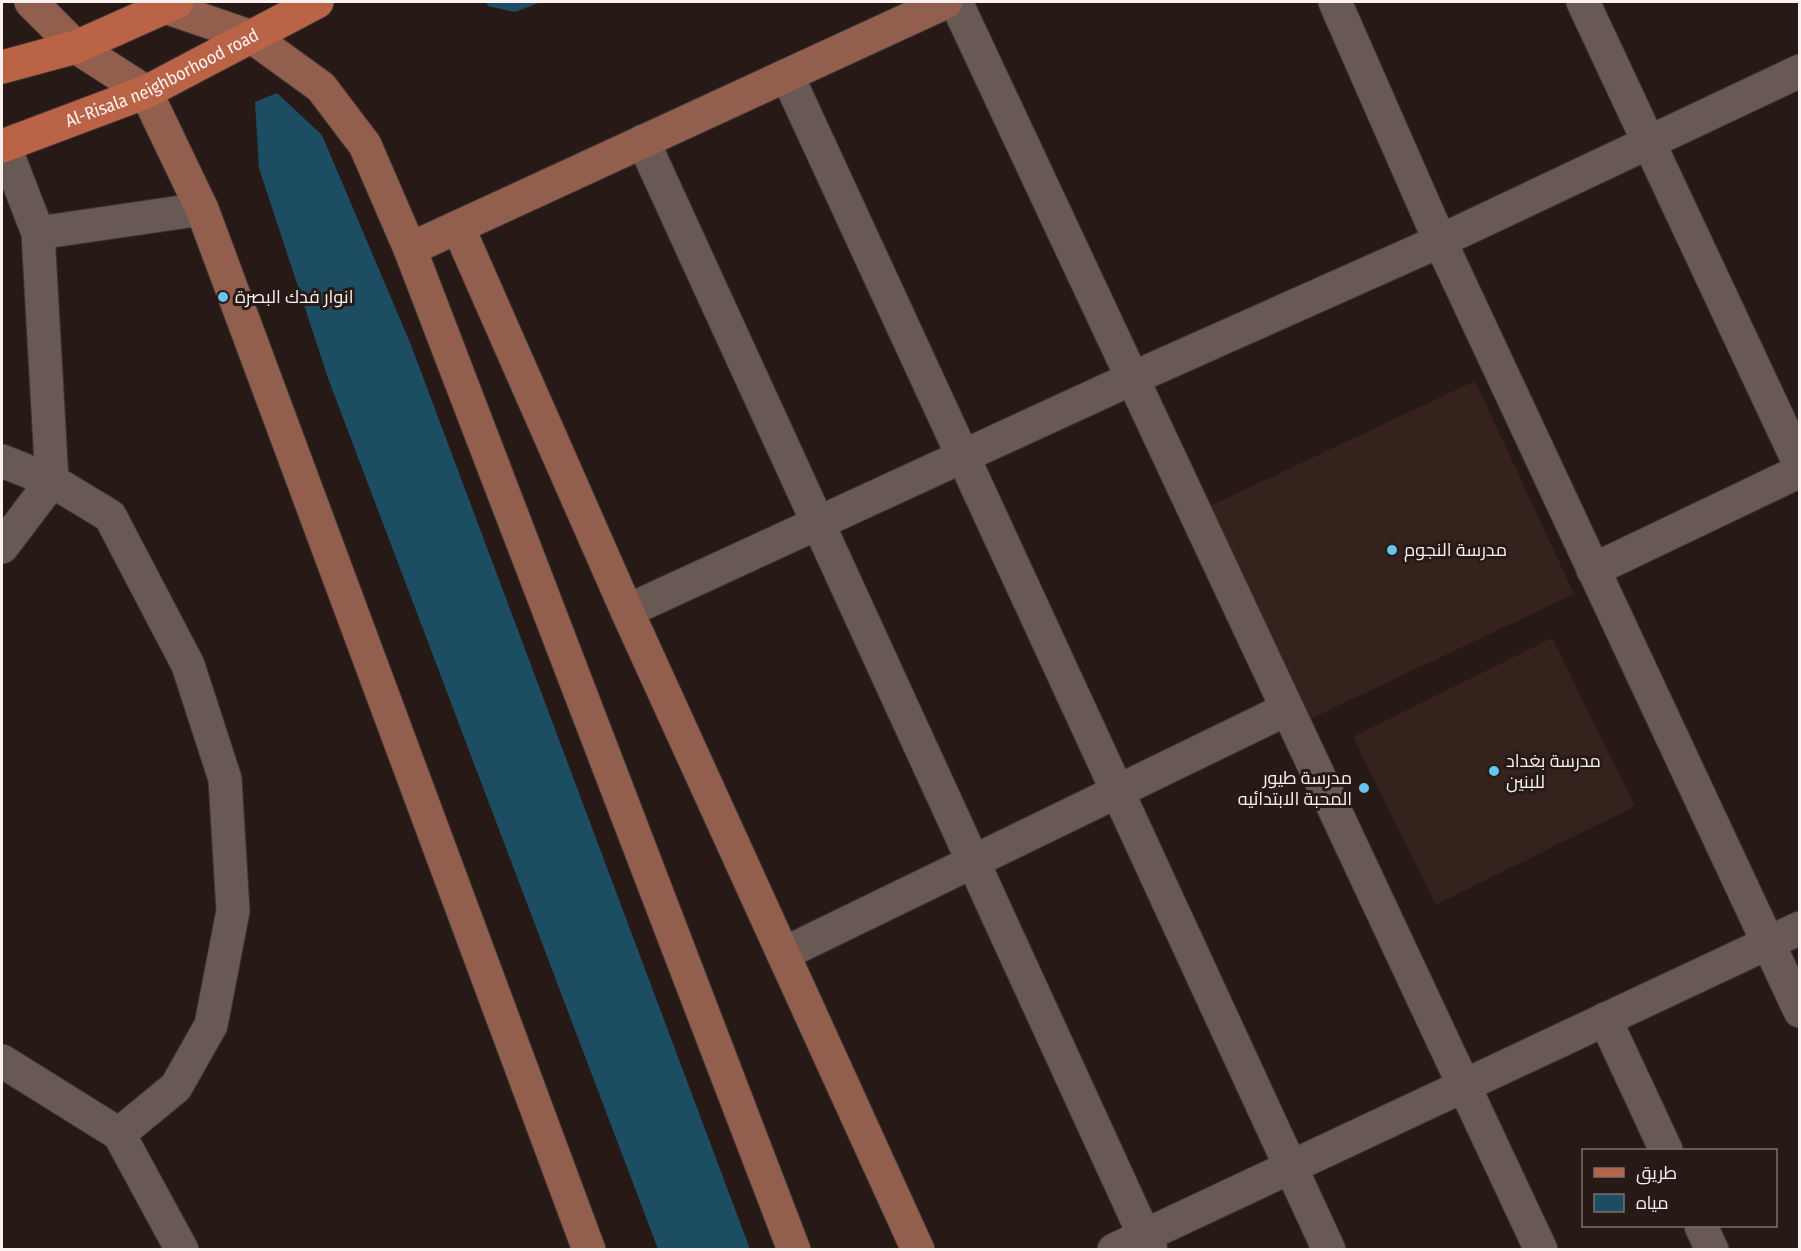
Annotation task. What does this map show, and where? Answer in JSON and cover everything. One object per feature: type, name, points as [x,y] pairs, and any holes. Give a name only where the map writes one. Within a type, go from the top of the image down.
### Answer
[{"type":"main road","points":[[31,2],[76,47],[146,92],[202,209],[589,1250]]},
{"type":"main road","name":"Al-Risala neighborhood road","points":[[3,145],[146,92],[317,2]]},
{"type":"main road","points":[[410,249],[946,2]]},
{"type":"main road","points":[[2,67],[76,47],[167,3],[252,37],[321,87],[365,145],[410,249],[794,1250]]},
{"type":"main road","points":[[458,227],[627,611],[918,1250]]},
{"type":"street","points":[[957,2],[1541,1250]]},
{"type":"street","points":[[1335,2],[1440,241],[1800,1011]]},
{"type":"street","points":[[1583,2],[1800,465]]},
{"type":"street","points":[[627,611],[1134,378],[1440,241],[1800,71]]},
{"type":"street","points":[[787,75],[1329,1250]]},
{"type":"street","points":[[643,141],[1148,1242]]},
{"type":"street","points":[[2,547],[52,481],[38,233],[3,145]]},
{"type":"street","points":[[38,233],[202,209]]},
{"type":"street","points":[[2,461],[52,481],[110,516],[188,664],[225,779],[232,911],[211,1025],[176,1087],[119,1134]]},
{"type":"street","points":[[1593,570],[1800,471]]},
{"type":"street","points":[[783,954],[1287,709]]},
{"type":"street","points":[[1114,1250],[1148,1242],[1291,1167],[1800,928]]},
{"type":"street","points":[[1605,1019],[1666,1149]]},
{"type":"street","points":[[2,1061],[119,1134],[182,1250]]},
{"type":"street","points":[[1701,1227],[1712,1250]]},
{"type":"shaded area","name":"مدرسة النجوم","points":[[1475,381],[1574,594],[1310,719],[1210,506]]},
{"type":"shaded area","name":"مدرسة بغداد للبنين","points":[[1552,638],[1635,806],[1436,905],[1353,737]]},
{"type":"water","points":[[486,2],[541,2],[515,12],[488,6]]},
{"type":"water","points":[[277,93],[322,135],[411,345],[750,1249],[658,1249],[329,381],[259,168],[255,102]]},
{"type":"place","name":"انوار فدك البصرة","points":[[223,297]]},
{"type":"place","name":"مدرسة النجوم","points":[[1392,550]]},
{"type":"place","name":"مدرسة بغداد للبنين","points":[[1494,771]]},
{"type":"place","name":"مدرسة طيور المحبة الابتدائيه","points":[[1364,788]]}]
